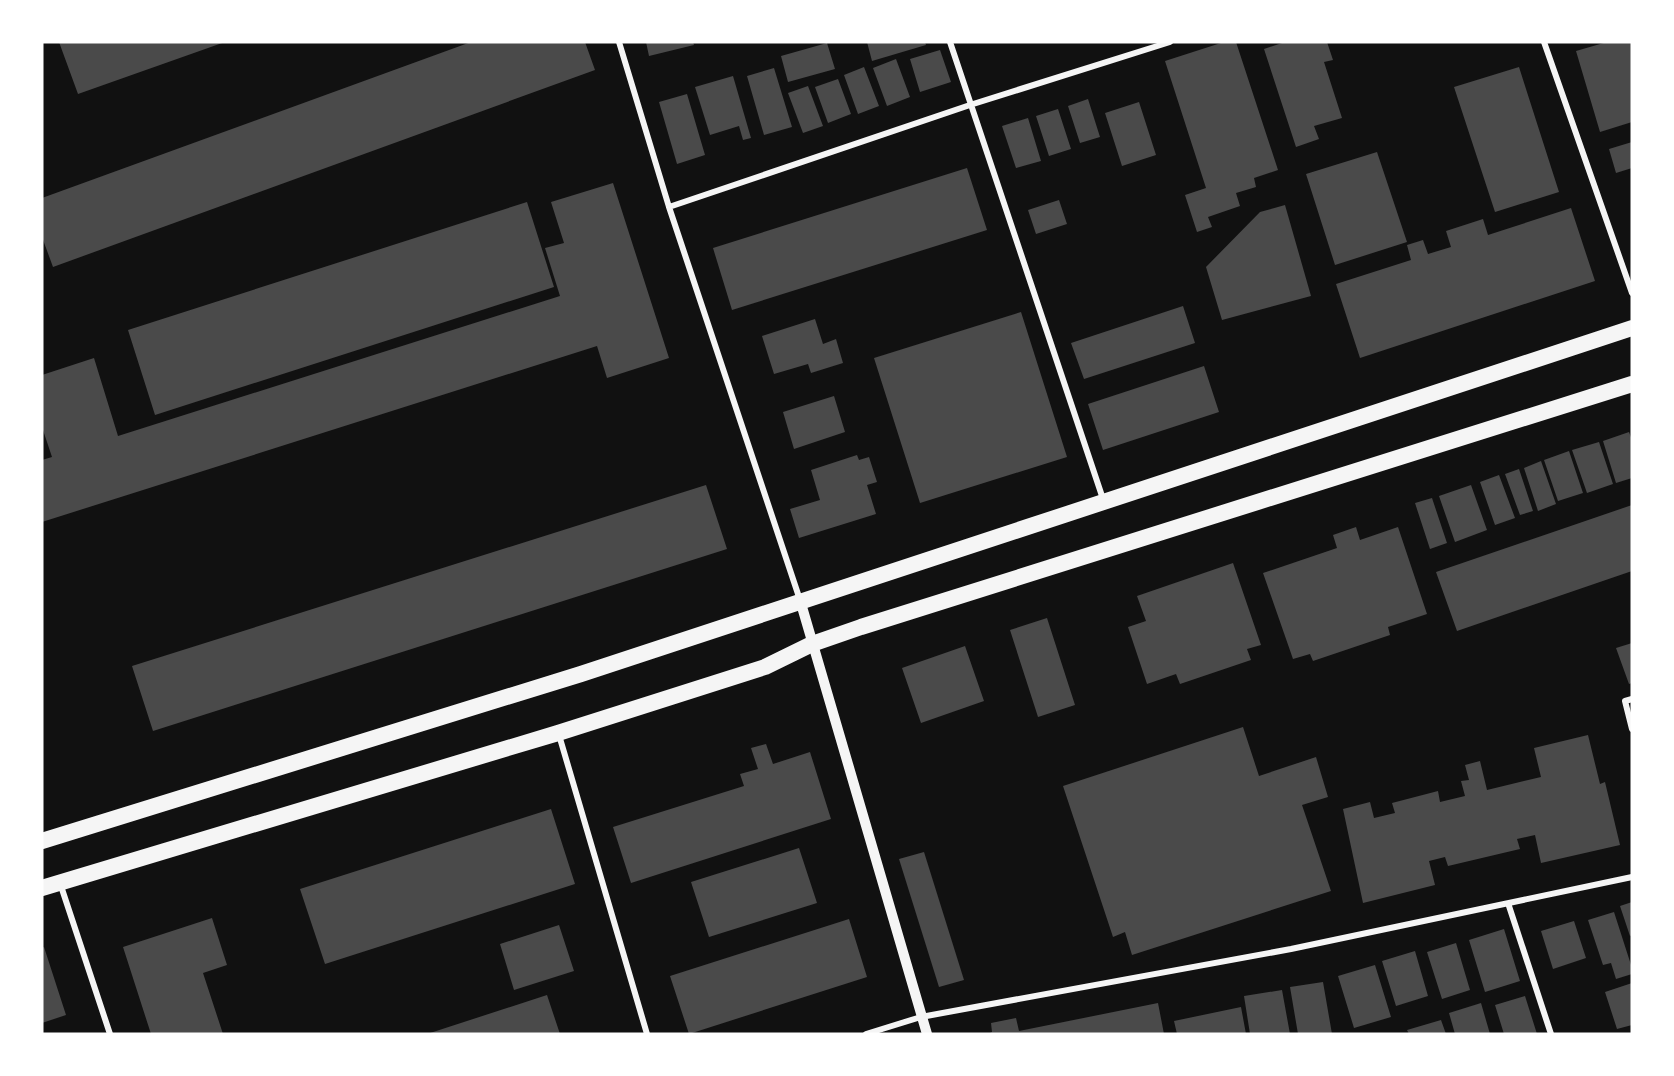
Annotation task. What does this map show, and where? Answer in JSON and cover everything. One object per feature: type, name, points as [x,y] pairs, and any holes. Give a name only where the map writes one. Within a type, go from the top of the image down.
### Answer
[{"type":"highway","points":[[42,841],[581,674],[800,600],[1632,328]]},
{"type":"highway","points":[[42,888],[558,733],[765,667],[812,644],[1632,384]]},
{"type":"street","points":[[619,42],[669,207],[800,600],[927,1034]]},
{"type":"street","points":[[950,42],[1104,502]]},
{"type":"street","points":[[669,207],[970,105],[1170,42]]},
{"type":"street","points":[[1544,42],[1632,293]]},
{"type":"street","points":[[1632,699],[1624,701],[1632,729]]},
{"type":"street","points":[[558,733],[648,1034]]},
{"type":"street","points":[[866,1034],[921,1017],[1291,949],[1632,877]]},
{"type":"street","points":[[60,882],[110,1034]]},
{"type":"street","points":[[1508,903],[1551,1034]]},
{"type":"building","points":[[59,42],[225,42],[78,94]]},
{"type":"building","points":[[471,42],[585,42],[595,70],[53,267],[42,237],[42,198]]},
{"type":"building","points":[[646,42],[693,42],[694,45],[649,56]]},
{"type":"building","points":[[867,42],[925,42],[926,45],[872,61]]},
{"type":"building","points":[[1224,42],[1236,42],[1278,170],[1254,178],[1256,187],[1236,193],[1240,206],[1208,217],[1212,227],[1197,232],[1185,195],[1206,188],[1165,61]]},
{"type":"building","points":[[1285,42],[1327,42],[1333,60],[1324,62],[1342,118],[1314,126],[1319,139],[1296,147],[1264,49]]},
{"type":"building","points":[[1607,42],[1632,42],[1632,122],[1600,132],[1576,51]]},
{"type":"building","points":[[827,43],[835,69],[788,82],[781,56]]},
{"type":"building","points":[[940,50],[951,82],[920,92],[910,59]]},
{"type":"building","points":[[896,59],[910,97],[887,106],[873,68]]},
{"type":"building","points":[[864,67],[879,106],[858,114],[844,75]]},
{"type":"building","points":[[1519,67],[1559,192],[1495,212],[1454,87]]},
{"type":"building","points":[[774,68],[792,127],[764,135],[747,76]]},
{"type":"building","points":[[733,76],[751,138],[743,140],[739,126],[710,135],[695,87]]},
{"type":"building","points":[[838,79],[851,114],[828,123],[815,87]]},
{"type":"building","points":[[808,86],[823,126],[803,133],[788,93]]},
{"type":"building","points":[[687,94],[705,155],[677,164],[659,102]]},
{"type":"building","points":[[1088,99],[1100,137],[1080,143],[1068,106]]},
{"type":"building","points":[[1139,102],[1156,155],[1122,166],[1105,113]]},
{"type":"building","points":[[1058,109],[1071,149],[1049,156],[1036,116]]},
{"type":"building","points":[[1028,118],[1041,161],[1016,168],[1002,126]]},
{"type":"building","points":[[1632,142],[1632,168],[1616,173],[1609,149]]},
{"type":"building","points":[[1377,152],[1407,242],[1335,265],[1306,174]]},
{"type":"building","points":[[967,168],[987,230],[732,310],[713,248]]},
{"type":"building","points":[[613,183],[669,358],[607,378],[597,346],[42,522],[42,460],[52,457],[42,427],[42,375],[94,358],[118,436],[560,296],[545,248],[564,243],[551,202]]},
{"type":"building","points":[[1059,200],[1067,224],[1036,234],[1028,210]]},
{"type":"building","points":[[527,202],[554,287],[155,415],[128,330]]},
{"type":"building","points":[[1285,205],[1311,296],[1222,320],[1206,267],[1260,212]]},
{"type":"building","points":[[1571,208],[1595,281],[1360,358],[1336,284],[1411,260],[1407,245],[1423,240],[1428,254],[1451,247],[1446,231],[1483,219],[1488,235]]},
{"type":"building","points":[[1183,306],[1195,343],[1084,379],[1071,343]]},
{"type":"building","points":[[1021,312],[1067,457],[920,503],[874,358]]},
{"type":"building","points":[[815,319],[823,344],[836,339],[843,363],[811,373],[808,364],[774,374],[762,336]]},
{"type":"building","points":[[1204,366],[1219,412],[1103,450],[1088,404]]},
{"type":"building","points":[[834,396],[845,432],[794,449],[783,412]]},
{"type":"building","points":[[1629,432],[1632,440],[1632,478],[1616,483],[1603,441]]},
{"type":"building","points":[[1599,442],[1613,484],[1587,493],[1572,450]]},
{"type":"building","points":[[1569,451],[1583,493],[1558,501],[1544,460]]},
{"type":"building","points":[[857,455],[859,460],[869,457],[877,482],[867,485],[876,514],[799,538],[790,509],[820,500],[811,470]]},
{"type":"building","points":[[1541,461],[1556,504],[1538,511],[1524,468]]},
{"type":"building","points":[[1519,469],[1533,511],[1520,515],[1505,474]]},
{"type":"building","points":[[1499,475],[1515,518],[1495,525],[1480,482]]},
{"type":"building","points":[[706,485],[727,549],[153,731],[132,666]]},
{"type":"building","points":[[1471,485],[1487,530],[1455,542],[1439,496]]},
{"type":"building","points":[[1432,498],[1447,543],[1430,549],[1415,503]]},
{"type":"building","points":[[1632,505],[1632,571],[1457,631],[1436,572]]},
{"type":"building","points":[[1356,527],[1360,540],[1398,527],[1427,614],[1388,627],[1390,635],[1313,661],[1310,654],[1293,659],[1263,573],[1337,548],[1333,535]]},
{"type":"building","points":[[1233,563],[1261,645],[1247,649],[1251,660],[1180,684],[1176,674],[1147,684],[1128,627],[1146,621],[1137,596]]},
{"type":"building","points":[[1047,618],[1075,705],[1038,717],[1010,630]]},
{"type":"building","points":[[1632,643],[1632,683],[1629,684],[1616,648]]},
{"type":"building","points":[[965,646],[984,701],[921,723],[902,668]]},
{"type":"building","points":[[1243,727],[1259,776],[1316,757],[1328,797],[1302,805],[1331,891],[1132,955],[1125,932],[1113,937],[1063,786]]},
{"type":"building","points":[[1588,735],[1600,784],[1605,782],[1620,845],[1541,863],[1535,835],[1517,839],[1520,849],[1448,866],[1445,857],[1429,861],[1435,885],[1363,903],[1343,809],[1370,802],[1374,818],[1395,813],[1392,803],[1438,791],[1440,802],[1465,796],[1461,781],[1469,780],[1465,765],[1480,761],[1487,790],[1541,777],[1534,748]]},
{"type":"building","points":[[766,744],[773,764],[810,752],[831,819],[631,883],[613,827],[744,786],[740,774],[758,769],[751,748]]},
{"type":"building","points":[[551,809],[575,884],[325,964],[300,889]]},
{"type":"building","points":[[799,848],[817,903],[709,937],[691,882]]},
{"type":"building","points":[[924,852],[964,980],[939,987],[899,859]]},
{"type":"building","points":[[1632,902],[1632,935],[1630,936],[1620,906]]},
{"type":"building","points":[[1614,912],[1632,968],[1632,974],[1616,979],[1611,963],[1603,965],[1588,920]]},
{"type":"building","points":[[212,918],[227,965],[203,973],[223,1034],[151,1034],[123,947]]},
{"type":"building","points":[[849,919],[867,977],[689,1034],[670,976]]},
{"type":"building","points":[[1574,921],[1586,958],[1553,969],[1541,931]]},
{"type":"building","points":[[559,925],[574,971],[514,990],[500,944]]},
{"type":"building","points":[[1504,929],[1520,981],[1485,992],[1469,940]]},
{"type":"building","points":[[1456,943],[1470,990],[1442,999],[1427,952]]},
{"type":"building","points":[[44,947],[66,1015],[42,1023],[42,948]]},
{"type":"building","points":[[1415,951],[1428,996],[1396,1006],[1382,961]]},
{"type":"building","points":[[1375,965],[1391,1017],[1354,1028],[1338,976]]},
{"type":"building","points":[[1323,982],[1332,1034],[1298,1034],[1290,987]]},
{"type":"building","points":[[1632,983],[1632,1025],[1617,1029],[1605,992]]},
{"type":"building","points":[[1282,990],[1290,1034],[1250,1034],[1244,996]]},
{"type":"building","points":[[547,995],[560,1034],[427,1034]]},
{"type":"building","points":[[1525,996],[1537,1034],[1504,1034],[1495,1005]]},
{"type":"building","points":[[1158,1003],[1164,1034],[988,1034],[992,1032],[991,1023],[1016,1018],[1019,1031]]},
{"type":"building","points":[[1481,1003],[1490,1034],[1455,1034],[1449,1013]]},
{"type":"building","points":[[1241,1007],[1246,1034],[1177,1034],[1174,1021]]},
{"type":"building","points":[[1441,1020],[1446,1034],[1409,1034],[1407,1030]]}]
